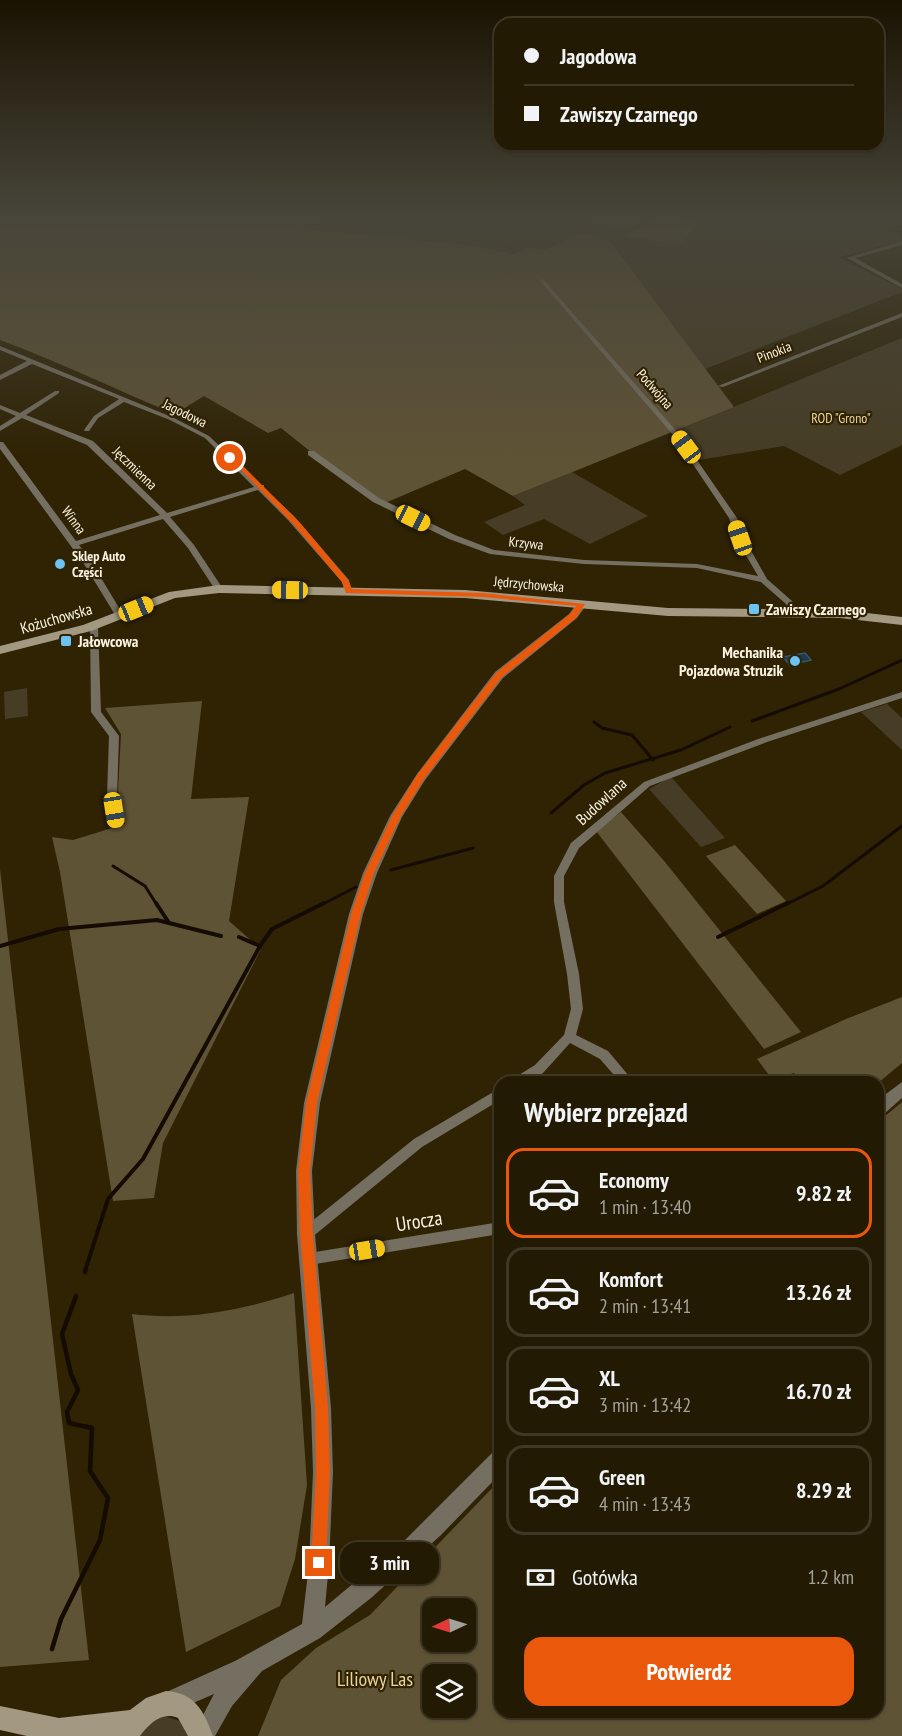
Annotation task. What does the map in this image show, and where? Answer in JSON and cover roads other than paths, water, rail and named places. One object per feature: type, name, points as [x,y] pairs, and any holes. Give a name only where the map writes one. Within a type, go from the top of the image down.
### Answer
[{"type":"main road","name":"Jędrzychowska","points":[[120,616],[173,595],[219,589],[483,595],[668,612],[848,615],[902,621]]},
{"type":"main road","name":"Kożuchowska","points":[[0,650],[94,626],[120,616]]},
{"type":"main road","points":[[0,1718],[64,1733],[129,1729],[155,1705],[168,1702],[180,1705],[190,1713],[201,1736]]},
{"type":"street","name":"Podwójna","points":[[555,295],[654,407],[695,459],[733,518],[740,538],[764,580],[789,603],[795,613]]},
{"type":"street","name":"Pinokia","points":[[722,386],[902,315]]},
{"type":"street","name":"Jagodowa","points":[[0,348],[185,424],[207,437],[298,525],[340,574],[348,591]]},
{"type":"street","points":[[0,378],[32,361]]},
{"type":"street","points":[[0,429],[57,392]]},
{"type":"street","points":[[87,430],[96,417],[124,399]]},
{"type":"street","name":"Jęczmienna","points":[[0,407],[90,443],[164,515],[191,547],[219,589]]},
{"type":"street","name":"Winna","points":[[0,444],[74,544],[120,616]]},
{"type":"street","name":"Krzywa","points":[[311,453],[376,500],[452,537],[493,552],[565,561],[697,566],[764,580]]},
{"type":"street","points":[[74,544],[261,487]]},
{"type":"street","points":[[312,1630],[319,1563],[323,1472],[321,1408],[306,1234],[304,1172],[312,1103],[350,940],[370,873],[396,816],[420,777],[491,684],[518,657],[573,616],[582,604]]},
{"type":"street","points":[[94,626],[96,712],[114,736],[112,796],[117,824]]},
{"type":"street","name":"Budowlana","points":[[527,1076],[538,1069],[569,1037],[577,1010],[559,902],[558,876],[575,846],[647,783],[764,740],[902,695]]},
{"type":"street","points":[[569,1037],[604,1055],[623,1076]]},
{"type":"street","points":[[884,1105],[902,1089]]},
{"type":"street","points":[[306,1234],[418,1143],[494,1097]]},
{"type":"street","name":"Urocza","points":[[309,1259],[494,1229]]},
{"type":"street","points":[[168,1702],[259,1662],[312,1630],[402,1558],[494,1465]]},
{"type":"street","points":[[201,1736],[224,1698],[259,1662]]},
{"type":"waterway","points":[[752,721],[839,689],[902,660]]},
{"type":"waterway","points":[[594,722],[602,728],[632,735],[652,759]]},
{"type":"waterway","points":[[652,759],[681,750],[730,727]]},
{"type":"waterway","points":[[551,813],[584,785],[605,773],[652,759]]},
{"type":"waterway","points":[[785,905],[823,886],[902,826]]},
{"type":"waterway","points":[[391,870],[473,848]]},
{"type":"waterway","points":[[113,866],[145,886],[157,905]]},
{"type":"waterway","points":[[321,905],[356,887]]},
{"type":"waterway","points":[[156,903],[169,923]]},
{"type":"waterway","points":[[260,946],[272,929],[324,903]]},
{"type":"waterway","points":[[718,937],[788,903]]},
{"type":"waterway","points":[[0,946],[59,929],[157,920],[169,923]]},
{"type":"waterway","points":[[169,923],[221,936]]},
{"type":"waterway","points":[[239,937],[260,946]]},
{"type":"waterway","points":[[85,1271],[108,1199],[143,1159],[260,946]]},
{"type":"waterway","points":[[52,1649],[61,1619],[100,1540],[108,1498],[90,1471],[92,1428],[69,1423],[67,1412],[78,1390],[71,1374],[62,1334],[76,1296]]},
{"type":"place","name":"Sklep Auto Części","points":[[60,564]]},
{"type":"place","name":"Zawiszy Czarnego","points":[[754,609]]},
{"type":"place","name":"Jałowcowa","points":[[66,641]]},
{"type":"place","name":"Mechanika Pojazdowa Struzik","points":[[795,661]]},
{"type":"park label","name":"ROD \"Grono\"","points":[[841,418]]},
{"type":"park label","name":"Liliowy Las","points":[[375,1679]]}]
